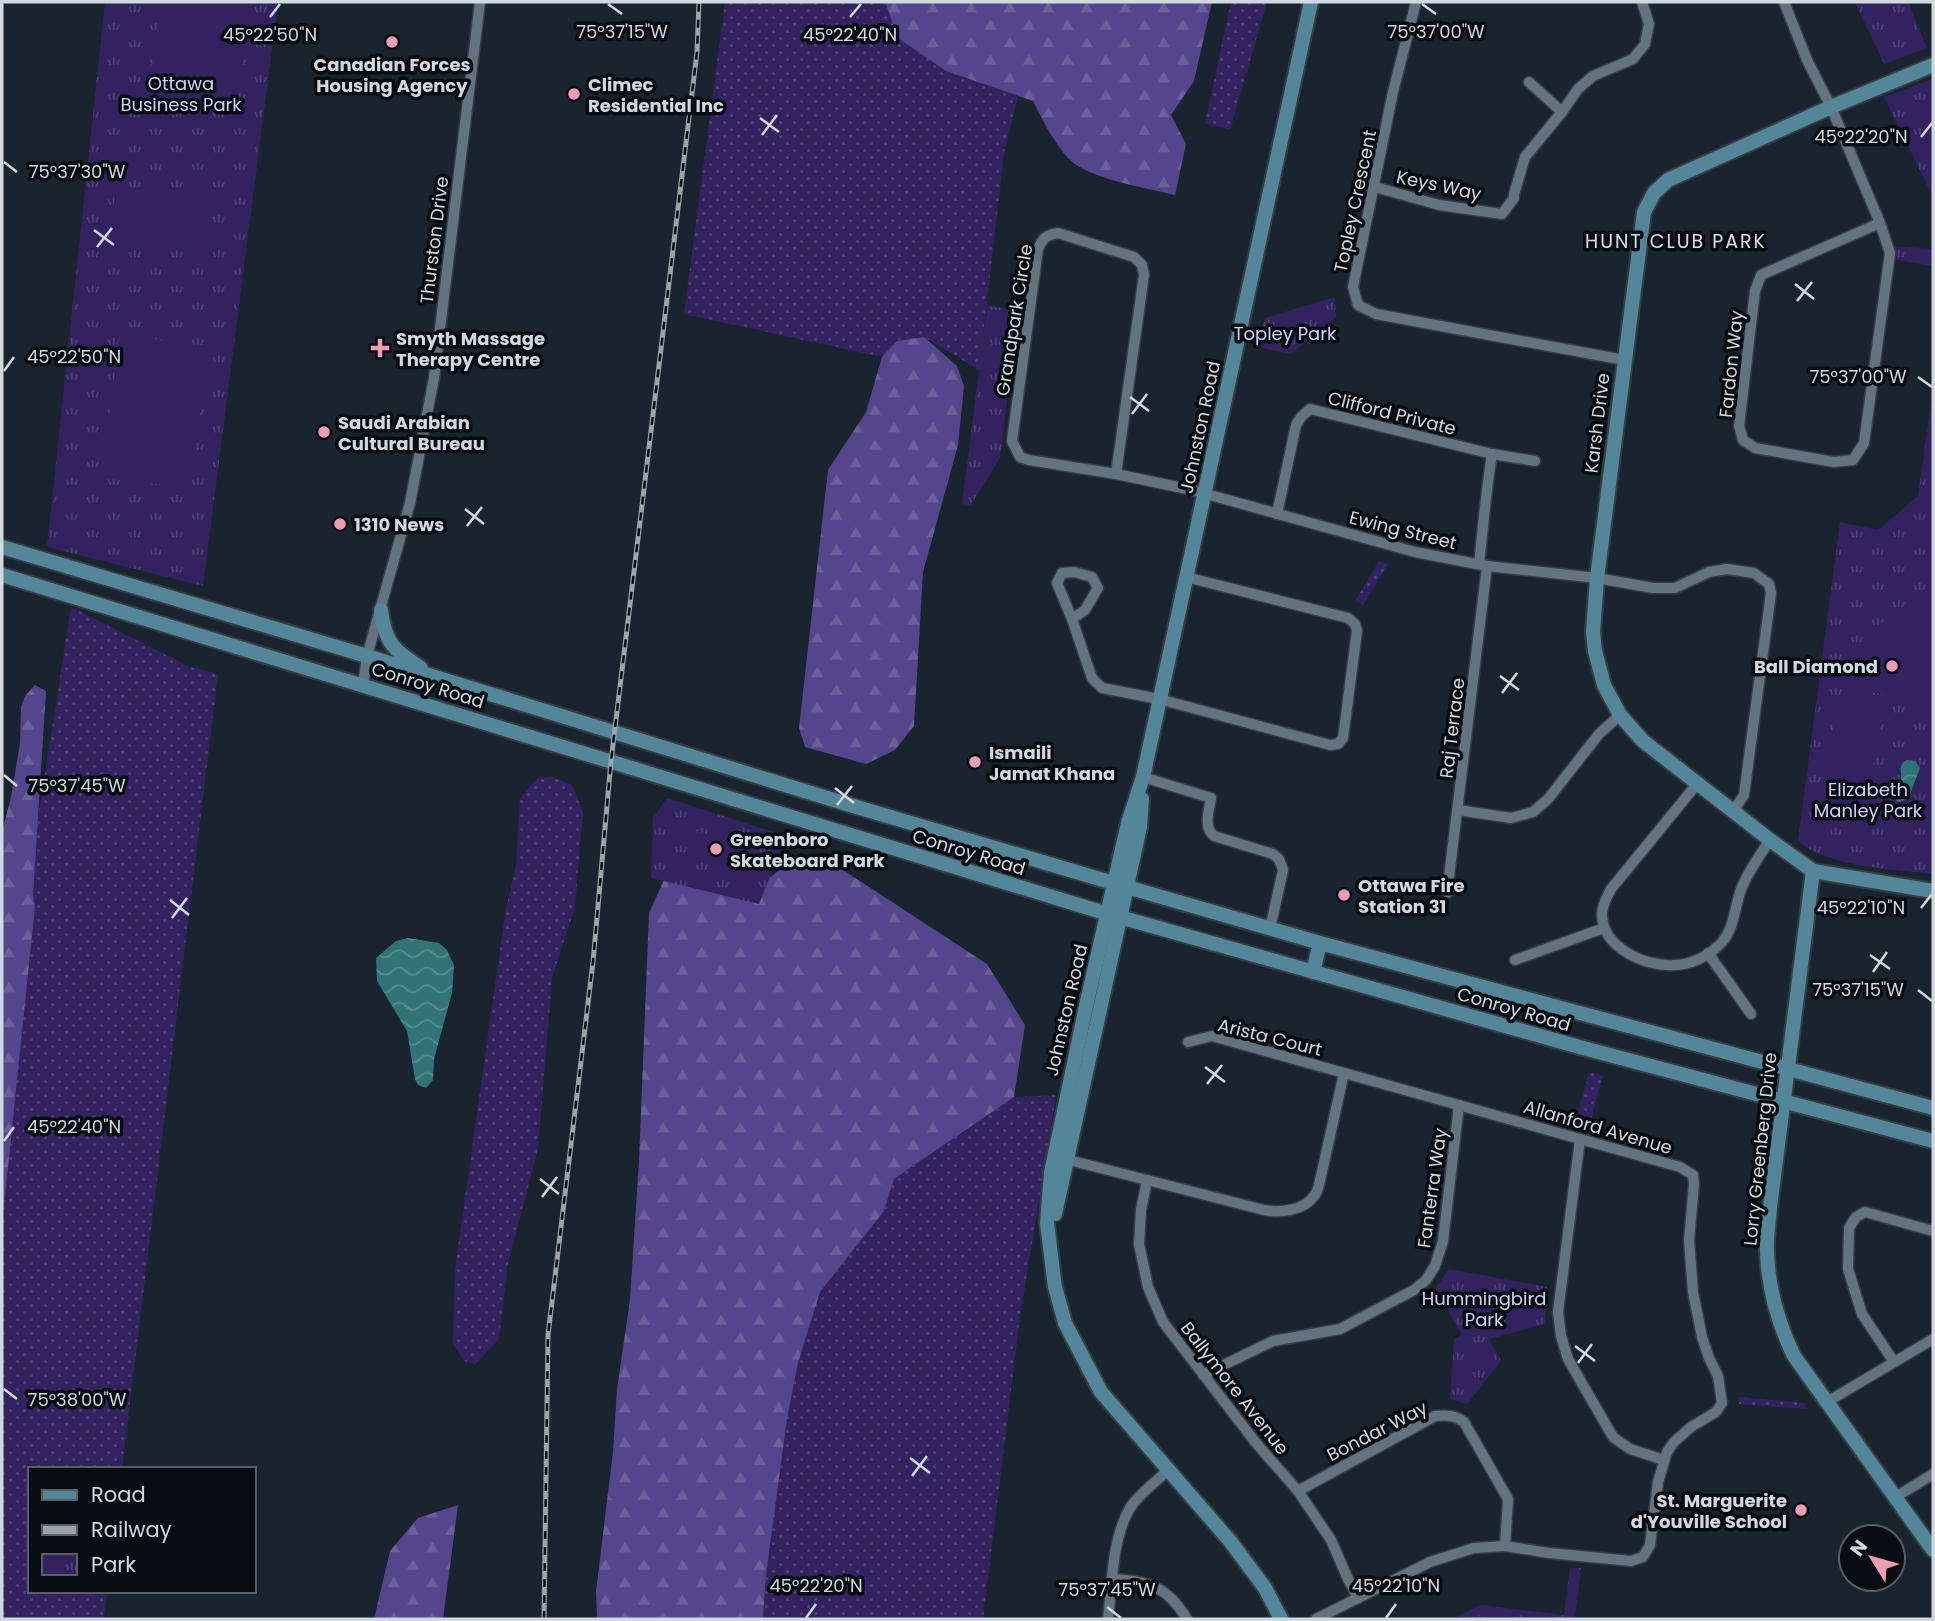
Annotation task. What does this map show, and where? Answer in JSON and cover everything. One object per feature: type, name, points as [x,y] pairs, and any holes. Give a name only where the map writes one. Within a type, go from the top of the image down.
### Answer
[{"type":"main road","name":"Johnston Road","points":[[1280,1619],[1273,1601],[1254,1572],[1101,1392],[1082,1359],[1061,1311],[1051,1254],[1060,1158],[1121,886],[1140,827],[1143,777],[1159,699],[1311,2]]},
{"type":"main road","name":"Karsh Drive","points":[[1813,872],[1643,741],[1620,715],[1604,685],[1595,652],[1593,632],[1597,578],[1644,212],[1654,193],[1668,180],[1933,65]]},
{"type":"main road","name":"Conroy Road","points":[[2,547],[1121,886],[1320,943],[1933,1108]]},
{"type":"main road","name":"Conroy Road","points":[[2,575],[1114,916],[1583,1048],[1933,1141]]},
{"type":"main road","points":[[381,610],[383,630],[394,648],[433,677]]},
{"type":"main road","points":[[1813,872],[1933,891]]},
{"type":"main road","name":"Lorry Greenberg Drive","points":[[1813,872],[1770,1208],[1766,1250],[1770,1290],[1783,1333],[1794,1356],[1933,1550]]},
{"type":"main road","points":[[1313,972],[1320,943]]},
{"type":"street","name":"Thurston Drive","points":[[363,685],[367,656],[410,503],[433,378],[480,2]]},
{"type":"street","name":"Topley Crescent","points":[[1416,2],[1393,92],[1353,287],[1358,305],[1376,314],[1624,360]]},
{"type":"street","name":"Keys Way","points":[[1375,187],[1439,205],[1502,214],[1514,198],[1525,157],[1562,113],[1578,89],[1593,76],[1633,59],[1645,44],[1648,24],[1642,2]]},
{"type":"street","points":[[1784,2],[1807,60],[1831,107]]},
{"type":"street","points":[[1529,82],[1562,113]]},
{"type":"street","name":"Fardon Way","points":[[1831,107],[1880,223],[1890,253],[1864,443],[1853,460],[1834,462],[1755,448],[1742,440],[1740,426],[1755,291],[1761,275],[1880,223]]},
{"type":"street","name":"Grandpark Circle","points":[[1116,474],[1144,275],[1142,265],[1134,257],[1058,233],[1049,235],[1042,239],[1038,249],[1012,441],[1020,457],[1116,474],[1205,494]]},
{"type":"street","name":"Clifford Private","points":[[1277,514],[1296,425],[1310,409],[1492,454],[1535,461]]},
{"type":"street","name":"Raj Terrace","points":[[1447,893],[1458,810],[1483,565],[1486,491],[1492,454]]},
{"type":"street","name":"Ewing Street","points":[[1205,494],[1415,552],[1483,565],[1597,578],[1653,588],[1675,588],[1709,572],[1727,569],[1754,573],[1769,584],[1771,593],[1744,795],[1733,811]]},
{"type":"street","points":[[1072,619],[1085,610],[1098,588],[1093,577],[1074,572],[1062,573],[1057,583],[1092,678],[1102,688],[1159,699],[1330,745],[1338,744],[1343,738],[1357,631],[1355,624],[1348,618],[1186,577]]},
{"type":"street","points":[[1458,810],[1511,818],[1532,812],[1548,799],[1599,734],[1620,715]]},
{"type":"street","points":[[1143,777],[1211,798],[1208,831],[1214,836],[1273,853],[1279,859],[1283,870],[1270,929]]},
{"type":"street","points":[[1697,784],[1611,889],[1603,904],[1604,928],[1625,953],[1654,963],[1675,965],[1702,958],[1719,946],[1730,930],[1741,887],[1770,840]]},
{"type":"street","points":[[1515,960],[1604,928]]},
{"type":"street","points":[[1708,953],[1751,1014]]},
{"type":"street","name":"Arista Court","points":[[1188,1042],[1212,1036],[1344,1073]]},
{"type":"street","points":[[1060,1158],[1264,1210],[1278,1212],[1304,1205],[1314,1198],[1319,1185],[1344,1073]]},
{"type":"street","name":"Allanford Avenue","points":[[1316,1619],[1430,1562],[1474,1548],[1505,1546],[1549,1553],[1638,1560],[1650,1545],[1658,1482],[1664,1460],[1674,1442],[1691,1427],[1716,1412],[1722,1403],[1718,1376],[1702,1336],[1693,1292],[1689,1240],[1695,1184],[1693,1175],[1680,1167],[1344,1073]]},
{"type":"street","name":"Fanterra Way","points":[[1203,1375],[1273,1341],[1340,1329],[1415,1290],[1426,1280],[1435,1266],[1443,1241],[1459,1105]]},
{"type":"street","points":[[1580,1139],[1558,1312],[1564,1347],[1568,1359],[1613,1437],[1630,1449],[1664,1460]]},
{"type":"street","name":"Ballymore Avenue","points":[[1147,1180],[1139,1244],[1147,1287],[1163,1322],[1256,1443],[1297,1491],[1331,1540],[1358,1598]]},
{"type":"street","points":[[1894,1362],[1862,1314],[1848,1269],[1849,1228],[1856,1216],[1865,1212],[1933,1231]]},
{"type":"street","points":[[1827,1402],[1933,1339]]},
{"type":"street","name":"Bondar Way","points":[[1297,1491],[1435,1416],[1458,1417],[1464,1422],[1508,1499],[1505,1546]]},
{"type":"street","points":[[1108,1619],[1118,1541],[1126,1518],[1136,1500],[1168,1470]]},
{"type":"street","points":[[1894,1498],[1933,1474]]},
{"type":"street","points":[[1113,1579],[1150,1583],[1174,1601],[1186,1619]]},
{"type":"green space","name":"Ottawa Business Park","points":[[105,2],[278,2],[203,586],[47,547]]},
{"type":"green space","points":[[160,2],[249,2],[236,110],[148,100]]},
{"type":"green space","points":[[725,2],[885,2],[899,38],[946,71],[1018,96],[1004,154],[979,370],[924,337],[897,341],[882,357],[684,314]]},
{"type":"green space","points":[[885,2],[1212,2],[1194,81],[1171,115],[1186,144],[1175,195],[1118,182],[1077,165],[1058,145],[1033,101],[946,71],[898,38]]},
{"type":"green space","points":[[1231,2],[1267,2],[1230,130],[1205,123]]},
{"type":"green space","points":[[1855,2],[1908,2],[1927,48],[1884,64]]},
{"type":"green space","points":[[1933,79],[1933,197],[1884,97]]},
{"type":"green space","points":[[116,186],[214,199],[206,254],[109,241]]},
{"type":"green space","points":[[1892,246],[1933,249],[1933,266],[1893,259]]},
{"type":"green space","name":"Topley Park","points":[[1335,297],[1336,318],[1290,354],[1258,347],[1265,318]]},
{"type":"green space","points":[[987,306],[1018,310],[1000,458],[971,505],[962,504]]},
{"type":"green space","points":[[119,335],[207,346],[190,488],[102,478]]},
{"type":"green space","points":[[924,337],[957,366],[964,386],[958,445],[923,572],[914,726],[895,750],[866,764],[805,747],[799,728],[828,470],[866,412],[882,357],[897,341]]},
{"type":"green space","name":"Elizabeth Manley Park","points":[[1933,390],[1933,874],[1844,862],[1811,850],[1798,841],[1840,522],[1878,530],[1918,496]]},
{"type":"green space","points":[[1379,561],[1388,564],[1363,605],[1355,601]]},
{"type":"green space","name":"Ball Diamond","points":[[1933,591],[1933,704],[1843,687],[1860,644],[1891,613]]},
{"type":"green space","points":[[71,607],[188,666],[218,674],[122,1467],[28,1467],[28,1593],[107,1593],[104,1619],[2,1619],[2,1049]]},
{"type":"green space","points":[[35,685],[46,691],[33,896],[35,906],[2,1225],[2,832],[20,743],[21,707],[25,696]]},
{"type":"green space","points":[[1838,698],[1883,706],[1869,792],[1824,785]]},
{"type":"green space","points":[[550,776],[572,785],[583,812],[575,907],[552,978],[538,1149],[508,1263],[499,1339],[475,1365],[464,1361],[453,1344],[455,1269],[506,908],[516,866],[520,798],[538,778]]},
{"type":"green space","points":[[667,798],[786,836],[759,904],[651,878],[653,818]]},
{"type":"green space","name":"Greenboro Skateboard Park","points":[[697,831],[742,845],[735,866],[691,853]]},
{"type":"green space","points":[[786,865],[840,868],[987,964],[1025,1025],[1014,1097],[894,1179],[884,1211],[820,1292],[798,1363],[787,1419],[766,1575],[763,1619],[597,1619],[596,1591],[613,1452],[617,1389],[630,1300],[639,1161],[649,913],[669,869],[745,897]]},
{"type":"green space","points":[[1589,1072],[1603,1076],[1589,1127],[1575,1123]]},
{"type":"green space","points":[[1056,1095],[1020,1317],[983,1619],[763,1619],[766,1575],[787,1419],[798,1363],[820,1292],[884,1211],[894,1179],[1014,1097]]},
{"type":"green space","name":"Hummingbird Park","points":[[1449,1269],[1547,1287],[1545,1324],[1489,1339],[1501,1361],[1467,1404],[1450,1399],[1454,1339],[1462,1335],[1436,1288]]},
{"type":"green space","points":[[1739,1397],[1804,1403],[1808,1409],[1739,1404]]},
{"type":"green space","points":[[458,1505],[443,1619],[374,1619],[390,1551],[418,1518]]},
{"type":"green space","points":[[1570,1568],[1581,1568],[1575,1617],[1583,1619],[1453,1619],[1481,1605],[1564,1615]]},
{"type":"water","points":[[1907,760],[1915,761],[1920,768],[1909,797],[1898,802],[1893,794],[1900,781],[1901,766]]},
{"type":"water","points":[[408,938],[439,943],[447,950],[454,965],[452,993],[434,1059],[433,1080],[426,1088],[418,1085],[415,1079],[407,1031],[377,981],[376,958],[396,941]]},
{"type":"railway","points":[[544,1619],[548,1335],[593,962],[611,761],[697,52],[699,2]]},
{"type":"place","name":"Canadian Forces Housing Agency","points":[[392,42]]},
{"type":"place","name":"Climec Residential Inc","points":[[574,94]]},
{"type":"place","name":"Smyth Massage Therapy Centre","points":[[380,348]]},
{"type":"place","name":"Saudi Arabian Cultural Bureau","points":[[324,432]]},
{"type":"place","name":"1310 News","points":[[340,524]]},
{"type":"place","name":"Ball Diamond","points":[[1892,666]]},
{"type":"place","name":"Ismaili Jamat Khana","points":[[975,762]]},
{"type":"place","name":"Greenboro Skateboard Park","points":[[716,849]]},
{"type":"place","name":"Ottawa Fire Station 31","points":[[1344,895]]},
{"type":"place","name":"St. Marguerite d'Youville School","points":[[1801,1510]]},
{"type":"district","name":"HUNT CLUB PARK","points":[[1676,241]]}]
